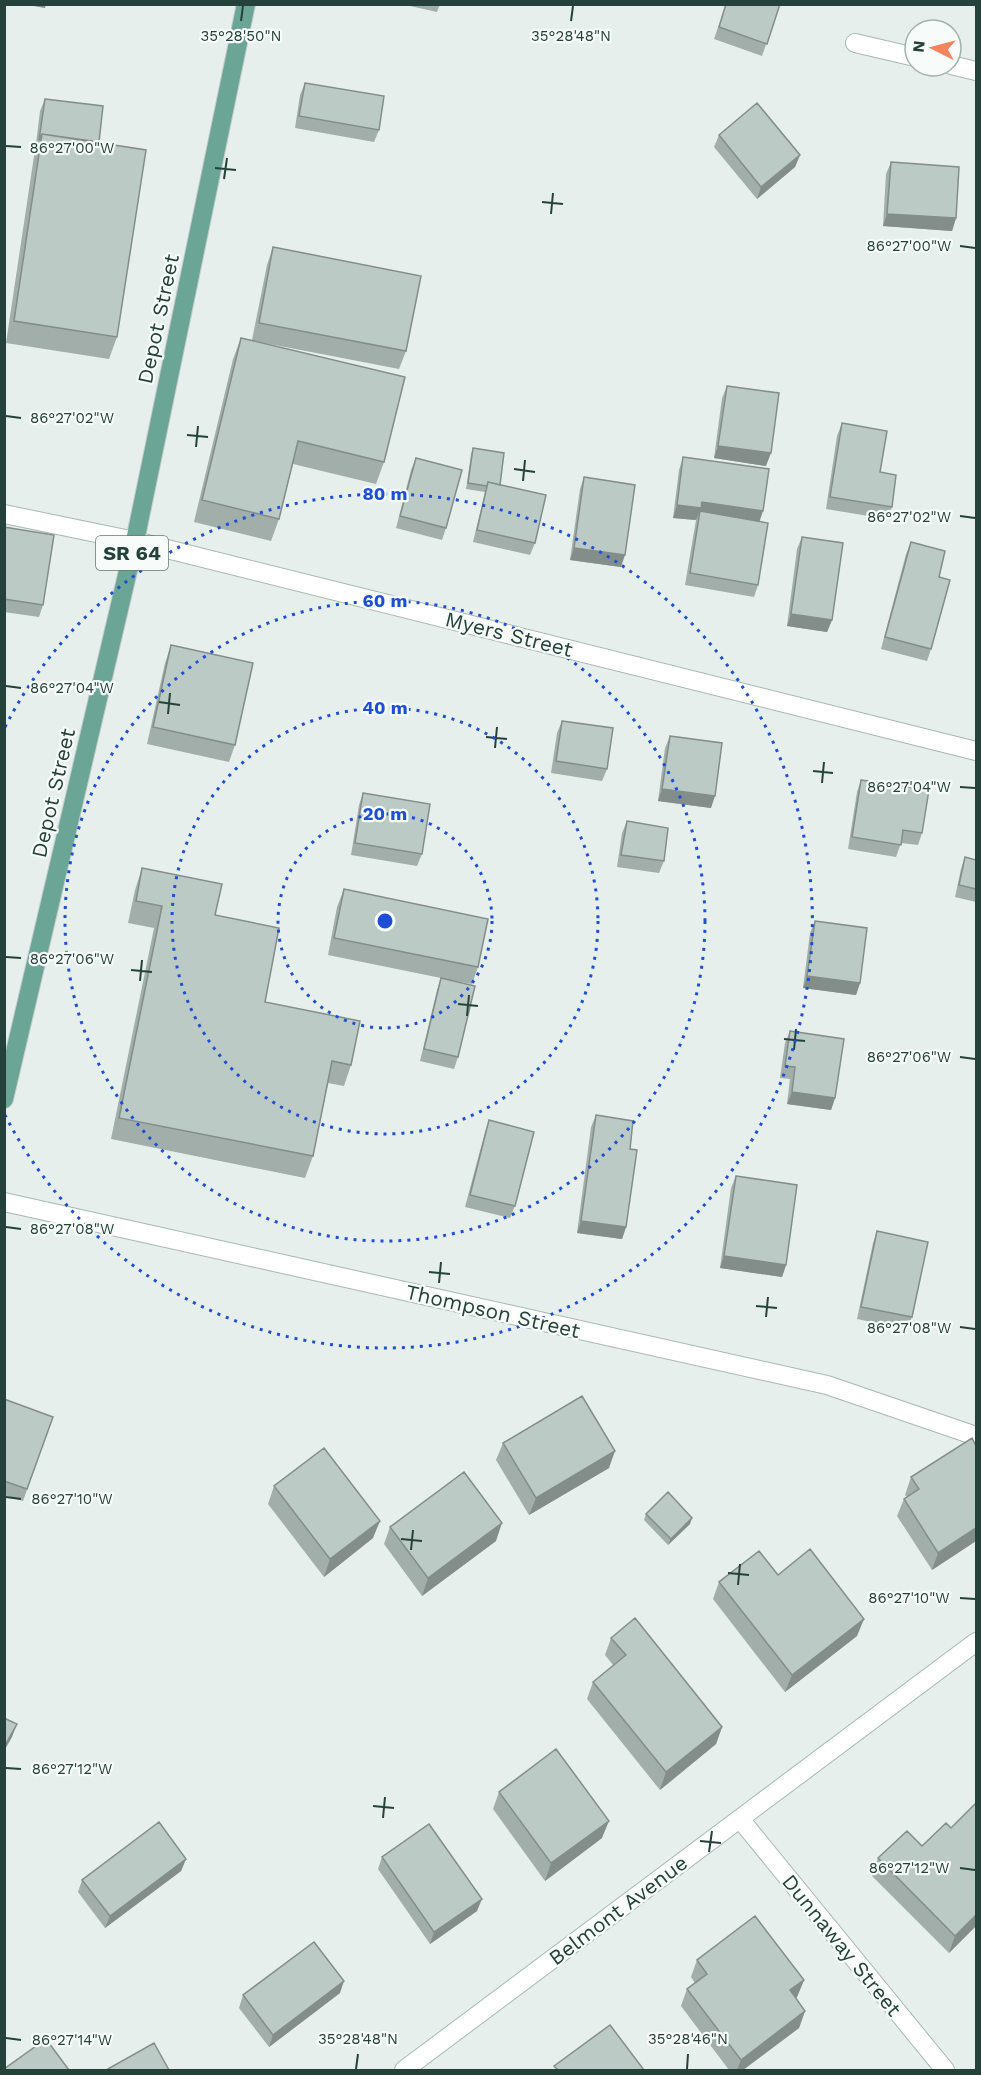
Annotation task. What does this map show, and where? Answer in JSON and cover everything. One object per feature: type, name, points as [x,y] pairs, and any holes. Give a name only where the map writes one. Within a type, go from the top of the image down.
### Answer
[{"type":"main road","name":"Depot Street","points":[[4,1099],[135,541],[246,4]]},
{"type":"street","points":[[855,43],[903,54]]},
{"type":"street","name":"Myers Street","points":[[4,514],[135,541],[976,751]]},
{"type":"street","name":"Thompson Street","points":[[4,1202],[827,1385],[976,1436]]},
{"type":"street","name":"Belmont Avenue","points":[[404,2070],[976,1641]]},
{"type":"street","name":"Dunnaway Street","points":[[740,1819],[945,2070]]},
{"type":"building","points":[[726,4],[780,4],[767,44],[719,27]]},
{"type":"building","points":[[305,83],[384,96],[379,130],[299,116]]},
{"type":"building","points":[[45,99],[103,106],[99,142],[42,134],[39,140]]},
{"type":"building","points":[[757,103],[800,155],[761,187],[719,135]]},
{"type":"building","points":[[42,134],[146,150],[117,337],[14,321]]},
{"type":"building","points":[[891,162],[959,167],[956,218],[887,214]]},
{"type":"building","points":[[273,247],[421,276],[406,351],[259,323]]},
{"type":"building","points":[[241,338],[405,377],[384,462],[298,441],[279,519],[202,500]]},
{"type":"building","points":[[727,386],[779,393],[771,453],[718,446]]},
{"type":"building","points":[[842,423],[887,431],[880,472],[896,475],[892,507],[830,497]]},
{"type":"building","points":[[473,448],[504,453],[500,485],[488,482],[487,486],[468,483]]},
{"type":"building","points":[[683,457],[769,469],[763,511],[702,502],[701,508],[677,505]]},
{"type":"building","points":[[416,458],[462,470],[446,528],[400,516]]},
{"type":"building","points":[[584,477],[635,485],[625,555],[574,548]]},
{"type":"building","points":[[488,482],[546,495],[535,543],[477,530]]},
{"type":"building","points":[[700,511],[768,523],[758,585],[690,573]]},
{"type":"building","points":[[4,527],[54,535],[43,605],[4,599]]},
{"type":"building","points":[[802,537],[843,543],[832,620],[791,614]]},
{"type":"building","points":[[911,542],[945,551],[939,577],[950,580],[931,649],[885,637]]},
{"type":"building","points":[[171,645],[253,663],[235,745],[153,727]]},
{"type":"building","points":[[562,721],[613,728],[607,769],[556,761]]},
{"type":"building","points":[[670,736],[722,743],[715,796],[662,789]]},
{"type":"building","points":[[861,780],[929,790],[922,833],[903,830],[901,845],[852,837]]},
{"type":"building","points":[[363,793],[430,804],[422,854],[355,843]]},
{"type":"building","points":[[627,821],[668,828],[664,861],[621,855]]},
{"type":"building","points":[[965,857],[976,860],[976,889],[959,885]]},
{"type":"building","points":[[142,868],[222,884],[215,915],[279,928],[265,1002],[360,1021],[351,1065],[332,1061],[313,1156],[119,1118],[162,906],[136,901]]},
{"type":"building","points":[[344,889],[488,919],[478,967],[334,938]]},
{"type":"building","points":[[815,921],[867,928],[860,983],[807,976]]},
{"type":"building","points":[[441,978],[475,986],[458,1057],[424,1049]]},
{"type":"building","points":[[790,1031],[844,1039],[835,1098],[792,1092],[795,1067],[785,1066]]},
{"type":"building","points":[[596,1115],[633,1121],[630,1149],[637,1150],[626,1227],[581,1221]]},
{"type":"building","points":[[489,1120],[534,1132],[515,1206],[470,1195]]},
{"type":"building","points":[[736,1176],[797,1185],[786,1265],[724,1256]]},
{"type":"building","points":[[877,1231],[928,1242],[912,1317],[861,1307]]},
{"type":"building","points":[[582,1396],[615,1451],[536,1498],[503,1443]]},
{"type":"building","points":[[4,1399],[53,1417],[27,1489],[4,1481]]},
{"type":"building","points":[[972,1438],[976,1446],[976,1528],[938,1553],[904,1499],[919,1489],[911,1477]]},
{"type":"building","points":[[324,1448],[380,1521],[330,1559],[274,1486]]},
{"type":"building","points":[[464,1472],[502,1523],[428,1578],[390,1527]]},
{"type":"building","points":[[668,1492],[692,1518],[671,1539],[646,1514]]},
{"type":"building","points":[[810,1549],[864,1619],[792,1675],[719,1582],[759,1551],[778,1575]]},
{"type":"building","points":[[635,1618],[722,1727],[666,1772],[593,1682],[626,1655],[611,1638]]},
{"type":"building","points":[[4,1718],[17,1724],[4,1747]]},
{"type":"building","points":[[556,1749],[609,1821],[551,1863],[499,1792]]},
{"type":"building","points":[[976,1803],[976,1915],[955,1936],[878,1858],[907,1831],[922,1846],[946,1823],[951,1828]]},
{"type":"building","points":[[159,1822],[186,1859],[110,1916],[82,1880]]},
{"type":"building","points":[[429,1824],[482,1899],[434,1932],[382,1857]]},
{"type":"building","points":[[755,1916],[804,1980],[790,1990],[805,2011],[741,2060],[687,1989],[707,1974],[697,1960]]},
{"type":"building","points":[[314,1942],[344,1981],[273,2035],[243,1995]]},
{"type":"building","points":[[610,2025],[644,2070],[558,2070],[554,2066]]},
{"type":"building","points":[[46,2039],[69,2070],[4,2070],[4,2069]]},
{"type":"building","points":[[154,2043],[169,2070],[106,2070]]}]
